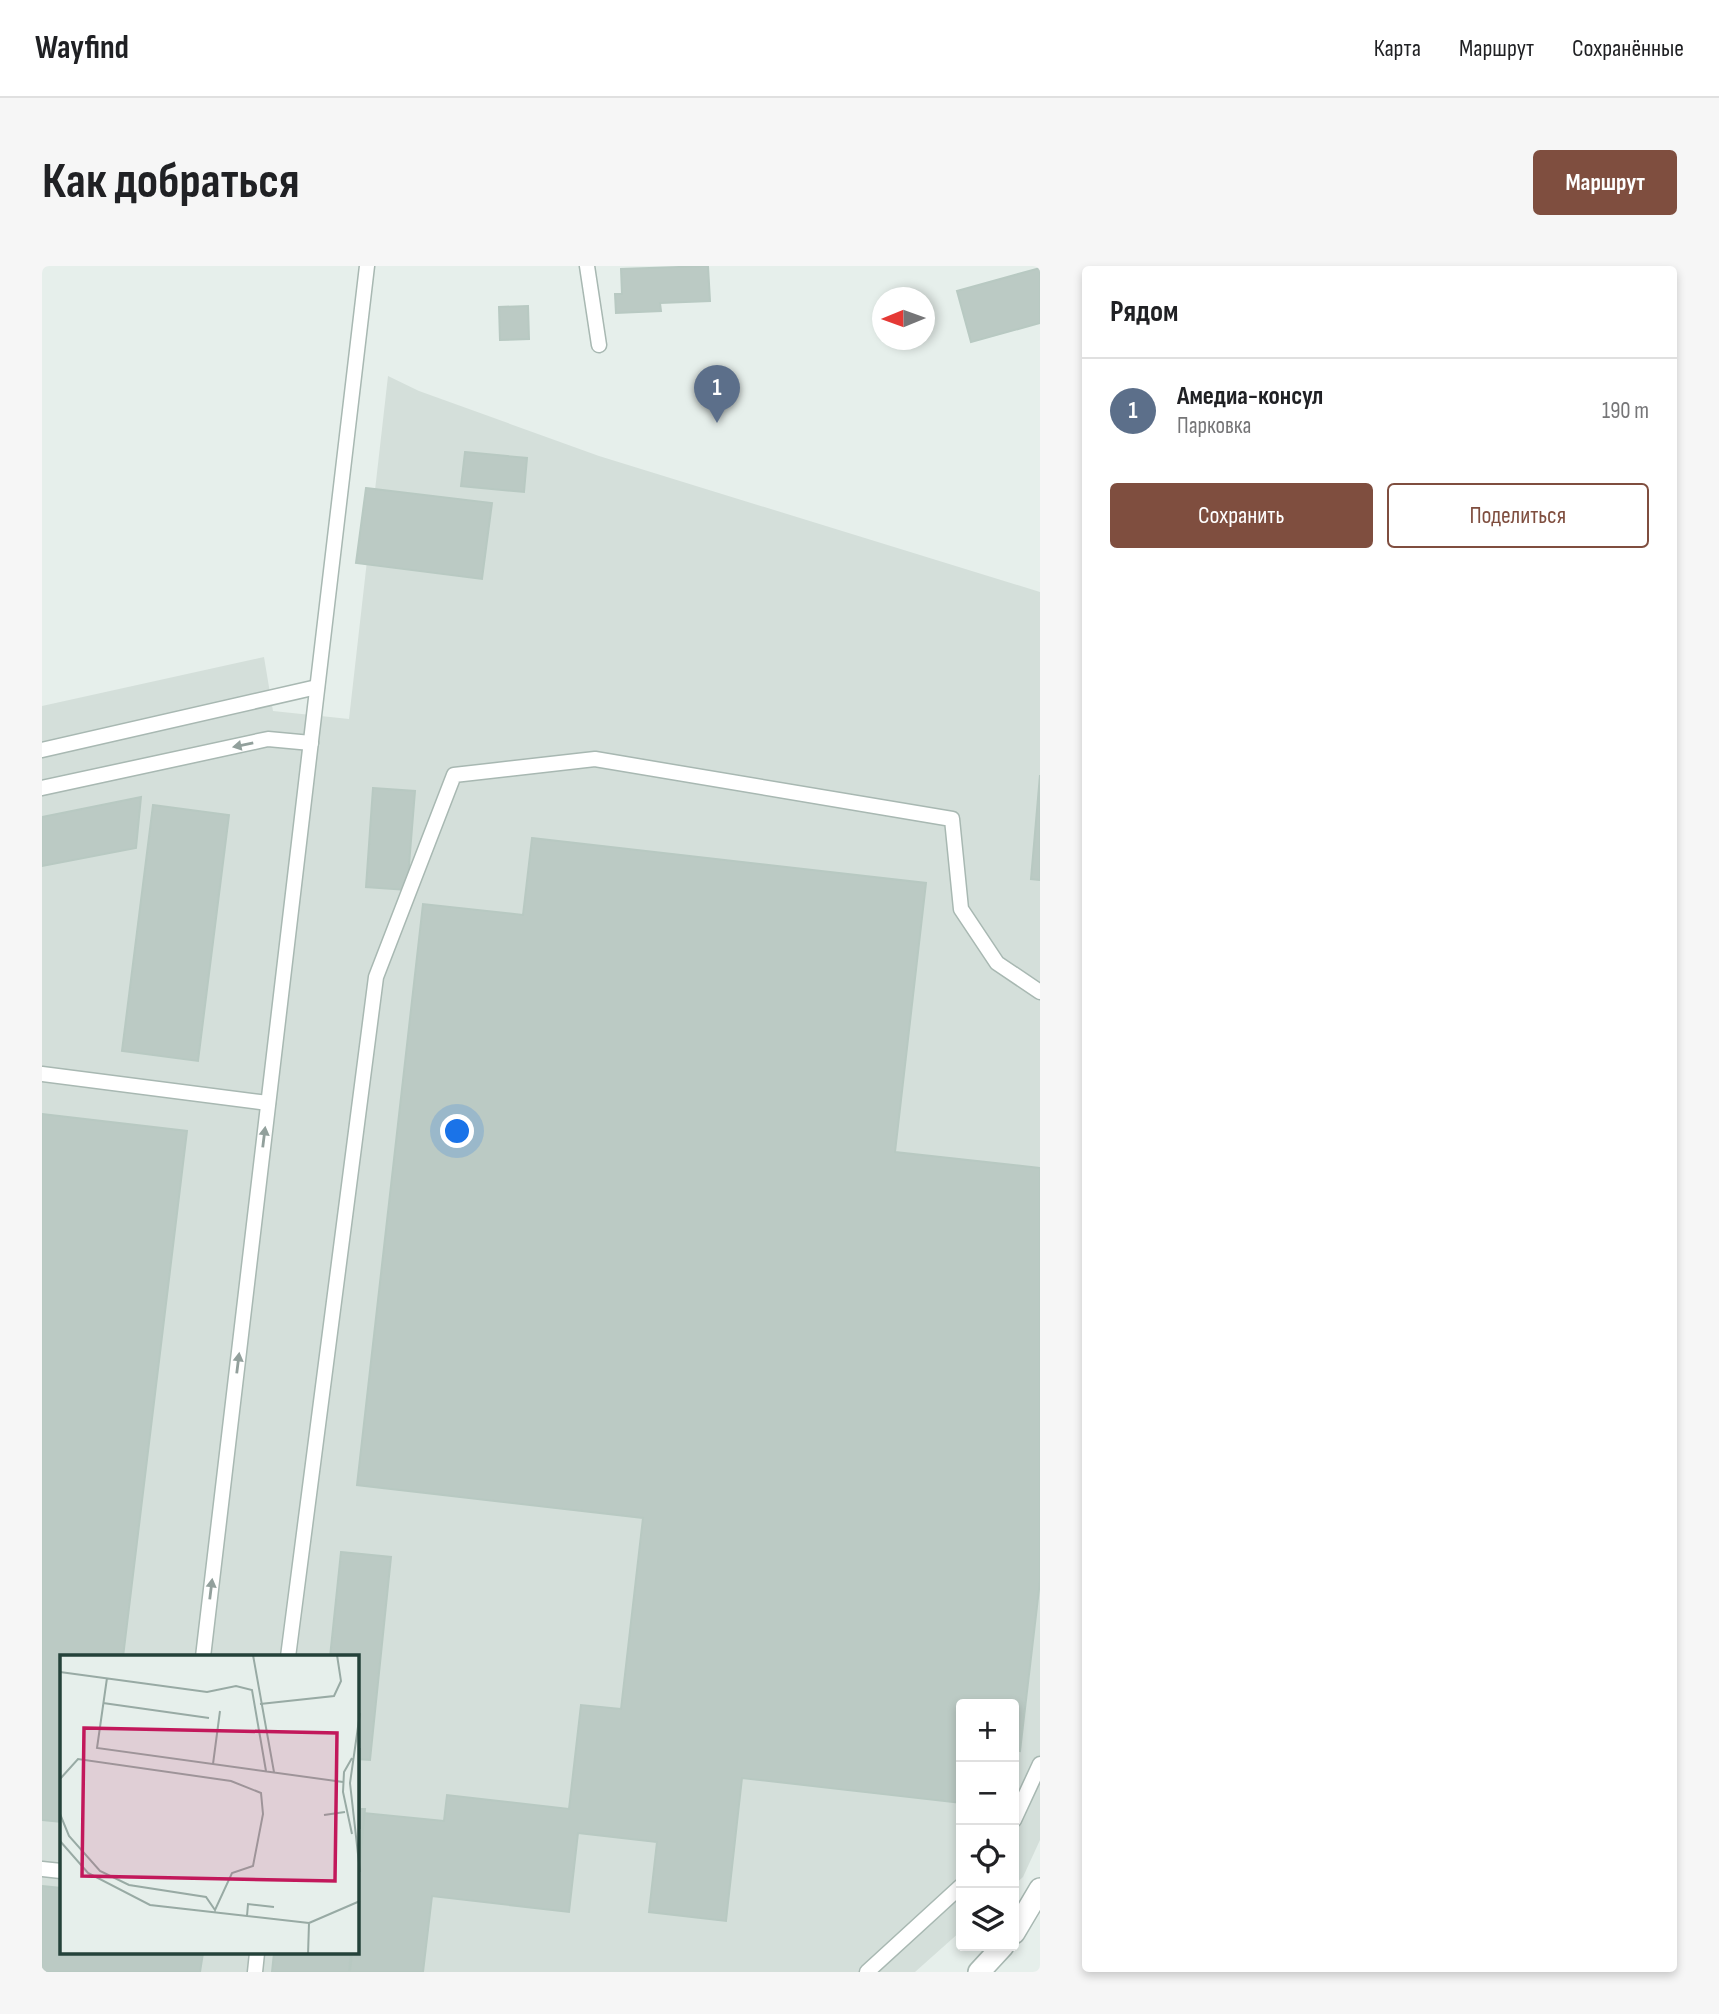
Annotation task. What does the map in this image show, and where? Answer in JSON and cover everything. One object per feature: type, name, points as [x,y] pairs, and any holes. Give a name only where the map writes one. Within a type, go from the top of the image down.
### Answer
[{"type":"street","points":[[1019,1925],[1040,1889]]},
{"type":"street","points":[[979,1972],[998,1951]]},
{"type":"lane","points":[[203,1655],[368,266]]},
{"type":"lane","points":[[587,266],[599,345]]},
{"type":"lane","points":[[42,750],[317,687]]},
{"type":"lane","points":[[42,788],[268,739],[311,743]]},
{"type":"lane","points":[[288,1655],[376,977],[454,775],[595,759],[952,819],[961,909],[997,962],[1040,992]]},
{"type":"lane","points":[[42,1074],[268,1103]]},
{"type":"lane","points":[[1019,1809],[1040,1764]]},
{"type":"lane","points":[[42,1869],[60,1871]]},
{"type":"lane","points":[[867,1972],[959,1888]]},
{"type":"lane","points":[[255,1972],[257,1954]]},
{"type":"shaded area","points":[[388,376],[419,391],[599,456],[1040,592],[1040,1840],[1019,1881],[1019,1699],[956,1699],[956,1935],[915,1972],[42,1972],[42,706],[264,657],[273,711],[349,719]]},
{"type":"building","points":[[708,266],[710,301],[660,303],[661,311],[616,313],[615,294],[622,294],[621,269]]},
{"type":"building","points":[[1040,268],[1040,323],[971,342],[957,291]]},
{"type":"building","points":[[528,306],[529,339],[500,340],[499,307]]},
{"type":"building","points":[[465,452],[527,458],[524,492],[461,486]]},
{"type":"building","points":[[366,488],[492,503],[482,579],[356,563]]},
{"type":"building","points":[[1040,775],[1040,880],[1031,879]]},
{"type":"building","points":[[373,788],[415,791],[407,890],[366,887]]},
{"type":"building","points":[[141,797],[136,848],[42,866],[42,817]]},
{"type":"building","points":[[153,805],[229,815],[198,1061],[122,1051]]},
{"type":"building","points":[[532,838],[926,883],[895,1152],[1040,1168],[1040,1581],[1020,1751],[1019,1699],[956,1699],[956,1802],[742,1778],[726,1921],[649,1912],[657,1842],[578,1833],[569,1912],[432,1896],[423,1972],[350,1972],[352,1954],[359,1954],[359,1871],[364,1813],[444,1821],[447,1795],[569,1809],[581,1705],[621,1709],[643,1518],[357,1485],[423,904],[523,915]]},
{"type":"building","points":[[42,1114],[187,1131],[123,1655],[60,1655],[60,1822],[42,1820]]},
{"type":"building","points":[[341,1552],[391,1557],[370,1760],[359,1759],[359,1655],[330,1655]]},
{"type":"building","points":[[359,1809],[365,1809],[359,1869]]},
{"type":"building","points":[[42,1886],[60,1888],[60,1954],[203,1954],[200,1972],[42,1972]]},
{"type":"building","points":[[274,1954],[351,1954],[349,1972],[272,1972]]},
{"type":"place","name":"Амедиа-консул","points":[[717,423]]}]
